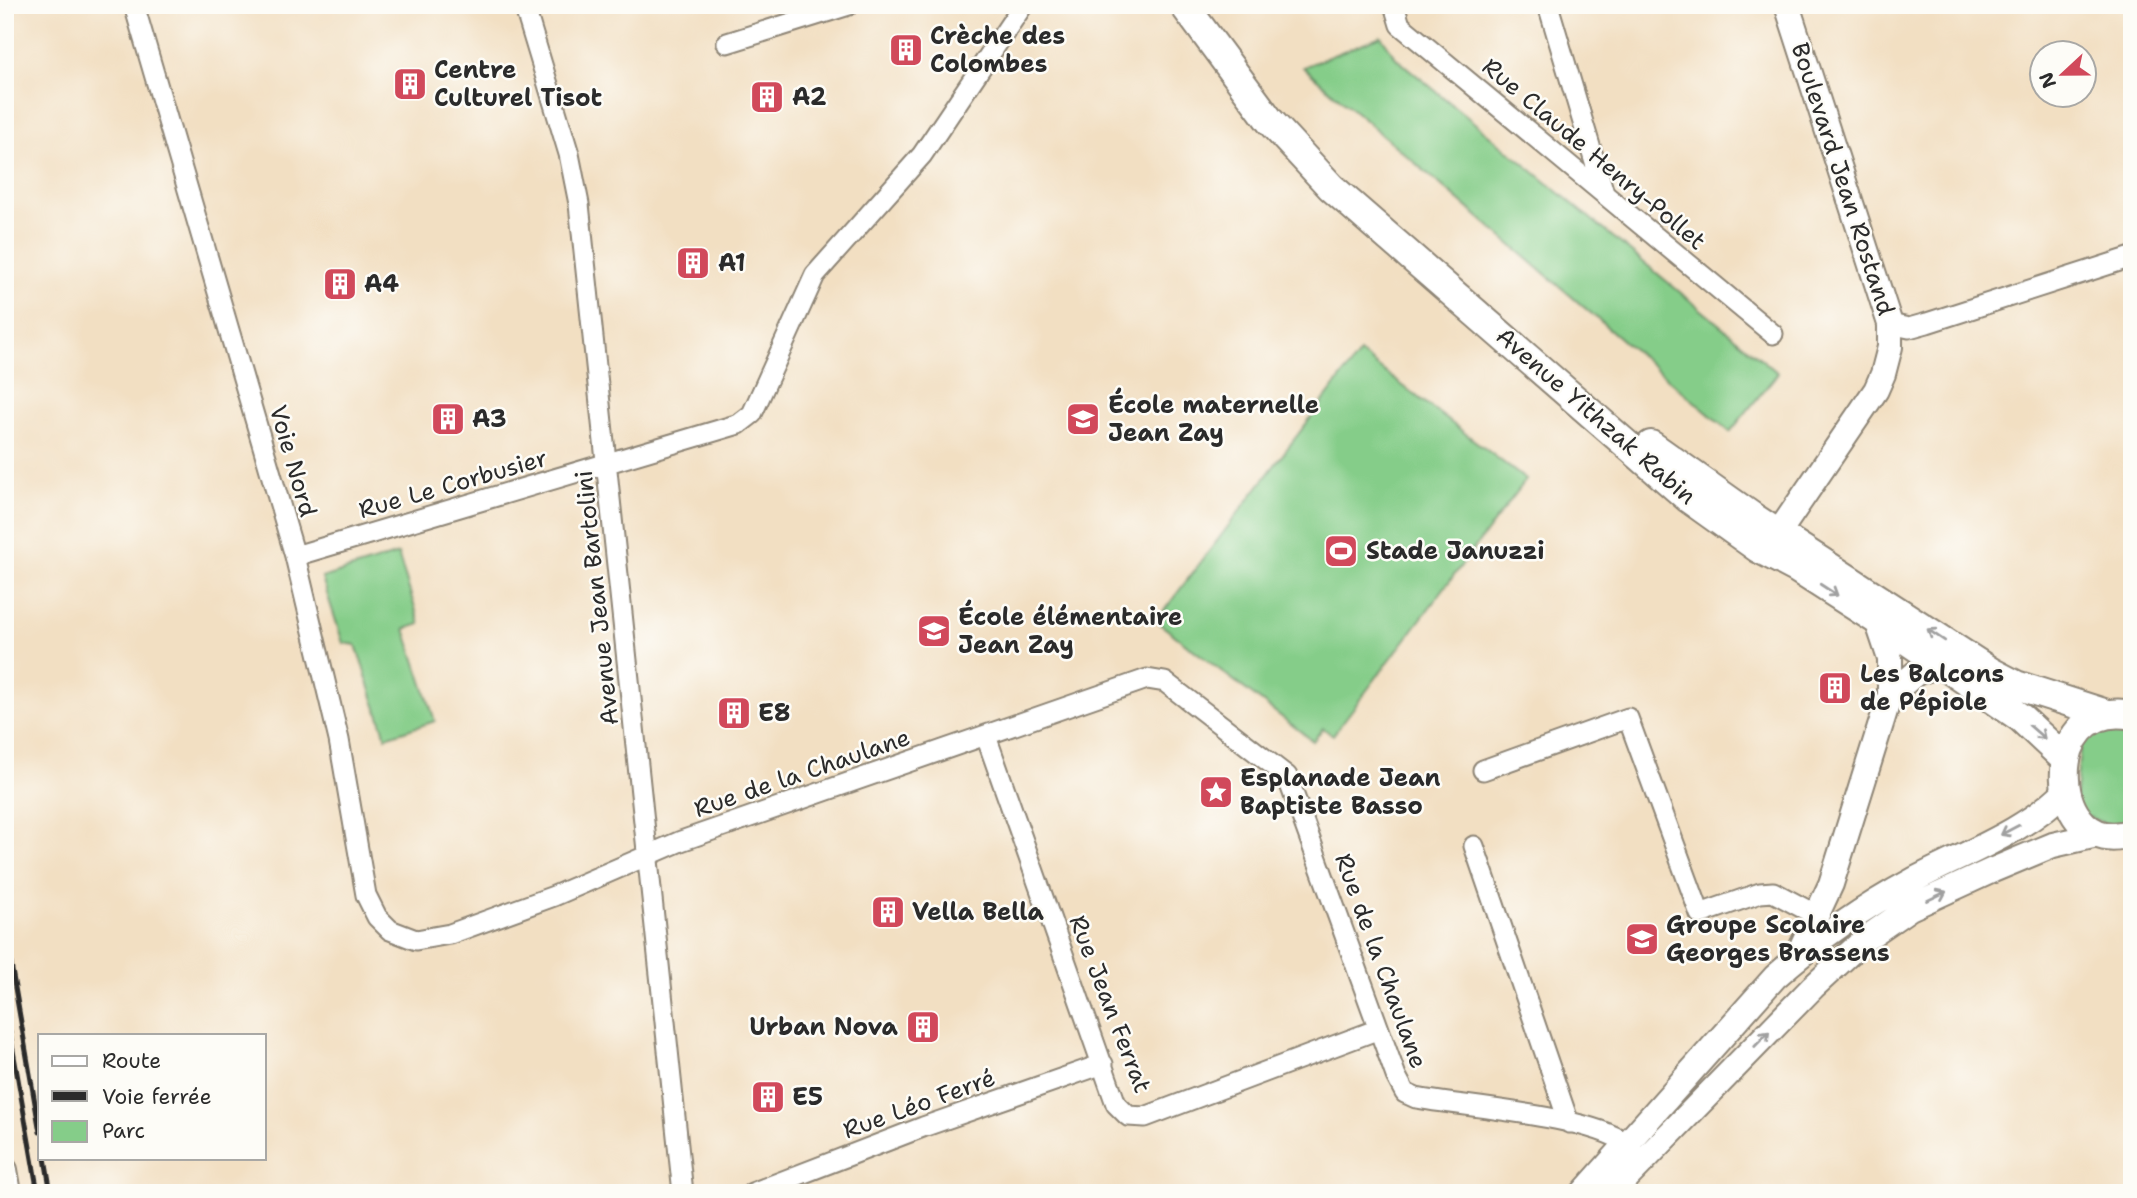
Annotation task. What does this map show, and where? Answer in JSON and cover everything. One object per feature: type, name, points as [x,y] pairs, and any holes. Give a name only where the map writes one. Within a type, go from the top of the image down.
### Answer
[{"type":"main road","name":"Avenue Yithzak Rabin","points":[[1184,5],[1270,121],[1331,187],[1688,498],[1758,548],[1877,620],[2021,718],[2066,760]]},
{"type":"main road","name":"Avenue Yithzak Rabin","points":[[1199,5],[1287,117],[1373,201],[1656,450],[1990,671],[2016,685],[2122,711]]},
{"type":"main road","points":[[2122,711],[2096,718],[2072,740],[2066,760],[2065,791],[2074,812],[2084,825],[2098,835],[2130,836]]},
{"type":"street","name":"Voie Nord","points":[[134,5],[295,556],[338,740],[366,895],[377,917],[390,930]]},
{"type":"street","name":"Avenue Jean Bartolini","points":[[524,5],[569,154],[579,204],[683,1193]]},
{"type":"street","points":[[727,43],[849,5]]},
{"type":"street","name":"Rue Le Corbusier","points":[[295,556],[739,424],[752,414],[815,275],[922,155],[1023,5]]},
{"type":"street","name":"Rue Claude Henry-Pollet","points":[[1394,5],[1400,26],[1773,334]]},
{"type":"street","points":[[1548,5],[1604,193]]},
{"type":"street","name":"Boulevard Jean Rostand","points":[[1779,532],[1876,390],[1890,347],[1890,324],[1787,5]]},
{"type":"street","points":[[1890,324],[1909,328],[2132,257]]},
{"type":"street","points":[[1688,498],[1699,498],[1760,540],[1772,539],[1779,532]]},
{"type":"street","points":[[1779,532],[1777,546],[1785,562]]},
{"type":"street","points":[[1669,1133],[1676,1109],[1792,977],[1797,958],[1831,884],[1890,695],[1890,659],[1877,620]]},
{"type":"street","points":[[1890,695],[1916,673],[1940,664]]},
{"type":"street","name":"Rue de la Chaulane","points":[[390,930],[416,940],[450,934],[554,897],[648,853],[1147,679],[1165,682],[1287,776],[1405,1093],[1416,1098],[1569,1123],[1612,1133],[1634,1152]]},
{"type":"street","points":[[1483,770],[1628,718],[1700,914],[1760,893],[1773,892],[1816,915]]},
{"type":"street","name":"Rue Jean Ferrat","points":[[986,736],[1116,1104],[1128,1116],[1145,1117],[1379,1029]]},
{"type":"street","points":[[1612,1193],[1634,1152],[1775,977],[1826,934],[1871,905],[2035,817],[2065,791]]},
{"type":"street","points":[[1583,1193],[1634,1152],[1669,1133],[1813,987],[1865,939],[1897,916],[1993,870],[2053,845],[2098,835]]},
{"type":"street","points":[[1474,846],[1569,1123]]},
{"type":"street","points":[[1831,884],[1871,905]]},
{"type":"street","name":"Rue Léo Ferré","points":[[752,1193],[923,1127],[1103,1064]]},
{"type":"street","points":[[5,1171],[9,1193]]},
{"type":"green space","points":[[1381,36],[1397,59],[1778,373],[1730,432],[1303,67]]},
{"type":"green space","name":"Stade Januzzi","points":[[1360,353],[1526,480],[1333,735],[1323,728],[1313,741],[1156,621]]},
{"type":"green space","points":[[398,554],[420,624],[405,629],[435,721],[386,737],[356,645],[343,643],[322,578]]},
{"type":"green space","points":[[2132,715],[2132,833],[2074,812],[2082,728]]},
{"type":"railway","points":[[5,930],[38,1120]]},
{"type":"railway","points":[[5,1005],[38,1193]]},
{"type":"railway","points":[[45,1160],[51,1193]]},
{"type":"place","name":"Crèche des Colombes","points":[[906,50]]},
{"type":"place","name":"Centre Culturel Tisot","points":[[410,84]]},
{"type":"place","name":"A2","points":[[767,97]]},
{"type":"place","name":"A1","points":[[693,263]]},
{"type":"place","name":"A4","points":[[340,284]]},
{"type":"place","name":"A3","points":[[448,419]]},
{"type":"place","name":"École maternelle Jean Zay","points":[[1083,419]]},
{"type":"place","name":"Stade Januzzi","points":[[1341,551]]},
{"type":"place","name":"École élémentaire Jean Zay","points":[[934,631]]},
{"type":"place","name":"Les Balcons de Pépiole","points":[[1835,688]]},
{"type":"place","name":"E8","points":[[734,713]]},
{"type":"place","name":"Esplanade Jean Baptiste Basso","points":[[1216,792]]},
{"type":"place","name":"Vella Bella","points":[[888,912]]},
{"type":"place","name":"Groupe Scolaire Georges Brassens","points":[[1642,939]]},
{"type":"place","name":"Urban Nova","points":[[923,1027]]},
{"type":"place","name":"E5","points":[[768,1097]]}]
